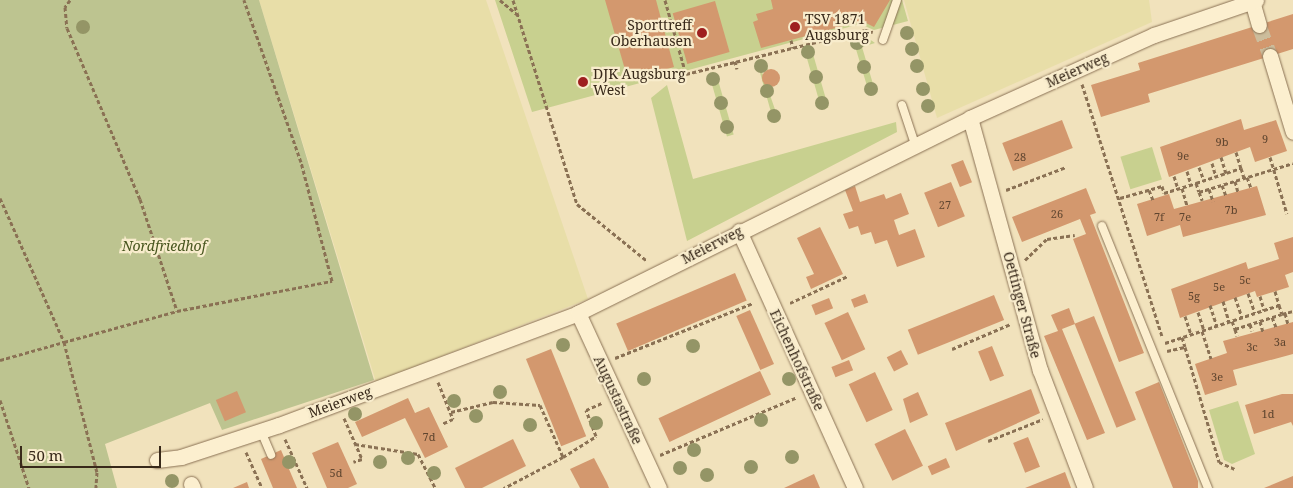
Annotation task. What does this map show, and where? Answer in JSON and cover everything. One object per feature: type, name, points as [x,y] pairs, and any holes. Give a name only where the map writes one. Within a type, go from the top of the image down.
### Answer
[{"type":"street","points":[[1254,1],[1259,25]]},
{"type":"street","name":"Meierweg","points":[[156,460],[181,457],[279,425],[578,313],[739,231],[970,118],[1154,35],[1254,1]]},
{"type":"street","points":[[1270,56],[1293,132]]},
{"type":"street","name":"Oettinger Straße","points":[[970,118],[984,158],[990,197],[1014,271],[1055,414],[1086,488]]},
{"type":"street","name":"Eichenhofstraße","points":[[739,231],[856,488]]},
{"type":"street","name":"Augustastraße","points":[[578,313],[659,488]]},
{"type":"lane","points":[[883,38],[897,0]]},
{"type":"lane","points":[[902,105],[915,144]]},
{"type":"lane","points":[[1102,226],[1208,488]]},
{"type":"lane","points":[[261,431],[271,455]]},
{"type":"path","points":[[70,0],[65,8],[66,28],[140,199],[177,311]]},
{"type":"path","points":[[0,360],[177,311],[332,281],[301,162],[244,0]]},
{"type":"path","points":[[500,0],[519,16]]},
{"type":"path","points":[[513,0],[577,204],[661,271]]},
{"type":"path","points":[[665,0],[686,74],[865,30],[883,38]]},
{"type":"path","points":[[830,39],[832,45]]},
{"type":"path","points":[[791,40],[793,48]]},
{"type":"path","points":[[783,51],[784,56]]},
{"type":"path","points":[[735,61],[737,69]]},
{"type":"path","points":[[1077,70],[1120,198],[1167,353],[1184,347]]},
{"type":"path","points":[[1236,152],[1241,168],[1251,188]]},
{"type":"path","points":[[1221,157],[1226,173]]},
{"type":"path","points":[[1270,157],[1287,214]]},
{"type":"path","points":[[1212,163],[1216,177]]},
{"type":"path","points":[[1199,192],[1293,164]]},
{"type":"path","points":[[990,197],[1066,167]]},
{"type":"path","points":[[1199,167],[1204,181]]},
{"type":"path","points":[[1120,198],[1162,186],[1164,193],[1241,168]]},
{"type":"path","points":[[1187,172],[1191,185]]},
{"type":"path","points":[[1174,176],[1187,205]]},
{"type":"path","points":[[1234,181],[1238,192]]},
{"type":"path","points":[[1196,183],[1202,200]]},
{"type":"path","points":[[1222,185],[1226,196]]},
{"type":"path","points":[[1209,189],[1213,201]]},
{"type":"path","points":[[1149,190],[1153,200]]},
{"type":"path","points":[[0,198],[64,342],[97,472],[96,488]]},
{"type":"path","points":[[1014,271],[1047,239],[1075,235]]},
{"type":"path","points":[[775,311],[848,276]]},
{"type":"path","points":[[1275,291],[1288,324]]},
{"type":"path","points":[[1248,293],[1254,313]]},
{"type":"path","points":[[1260,296],[1264,310]]},
{"type":"path","points":[[602,364],[768,297]]},
{"type":"path","points":[[1235,297],[1242,318]]},
{"type":"path","points":[[1222,301],[1237,336]]},
{"type":"path","points":[[1210,305],[1217,326]]},
{"type":"path","points":[[1165,343],[1280,305]]},
{"type":"path","points":[[1235,329],[1293,311]]},
{"type":"path","points":[[1198,312],[1211,359]]},
{"type":"path","points":[[1186,316],[1191,334]]},
{"type":"path","points":[[952,349],[1027,317]]},
{"type":"path","points":[[1272,317],[1276,328]]},
{"type":"path","points":[[1260,321],[1263,332]]},
{"type":"path","points":[[1250,324],[1252,331]]},
{"type":"path","points":[[1182,337],[1219,462],[1235,469]]},
{"type":"path","points":[[432,368],[453,418],[442,424]]},
{"type":"path","points":[[646,461],[811,391]]},
{"type":"path","points":[[504,488],[563,457],[596,436],[586,410],[617,397]]},
{"type":"path","points":[[0,400],[29,488]]},
{"type":"path","points":[[451,412],[493,402],[540,405],[563,457]]},
{"type":"path","points":[[337,403],[362,459],[352,462]]},
{"type":"path","points":[[988,441],[1055,414]]},
{"type":"path","points":[[279,425],[307,488]]},
{"type":"path","points":[[240,437],[262,488]]},
{"type":"path","points":[[355,444],[418,454],[435,488]]},
{"type":"shaded area","points":[[259,0],[486,0],[588,299],[376,382]]},
{"type":"shaded area","points":[[904,0],[1149,0],[1152,22],[937,118]]},
{"type":"green space","name":"Nordfriedhof","points":[[0,0],[259,0],[374,380],[222,430],[210,403],[105,444],[117,488],[0,488]]},
{"type":"green space","name":"DJK Augsburg West","points":[[495,0],[902,0],[908,21],[874,30],[860,24],[532,112]]},
{"type":"green space","points":[[861,33],[875,43],[862,47],[876,94],[870,96],[852,36]]},
{"type":"green space","points":[[811,47],[828,108],[822,109],[804,49]]},
{"type":"green space","points":[[765,60],[768,70],[762,72],[779,121],[774,123],[757,62]]},
{"type":"green space","points":[[716,73],[734,135],[727,136],[709,75]]},
{"type":"green space","points":[[667,85],[693,179],[896,122],[897,132],[687,241],[651,98]]},
{"type":"green space","points":[[1152,147],[1162,180],[1130,189],[1120,157]]},
{"type":"green space","points":[[1238,401],[1255,454],[1232,464],[1224,460],[1209,410]]},
{"type":"building","points":[[605,0],[656,0],[674,67],[628,80]]},
{"type":"building","name":"TSV 1871 Augsburg","points":[[771,0],[890,0],[874,27],[862,21],[761,48],[753,22],[758,20],[756,14],[773,9]]},
{"type":"building","name":"Sporttreff Oberhausen","points":[[715,1],[730,52],[687,64],[673,13]]},
{"type":"building","points":[[1293,14],[1293,49],[1148,94],[1150,102],[1101,117],[1091,85],[1140,70],[1138,63]]},
{"type":"building","points":[[767,69],[775,69],[780,74],[778,85],[767,87],[762,82],[762,74]]},
{"type":"building","points":[[1241,119],[1244,130],[1276,120],[1287,151],[1255,162],[1250,147],[1169,177],[1160,147]]},
{"type":"building","points":[[1062,120],[1073,148],[1013,171],[1002,143]]},
{"type":"building","points":[[963,160],[972,182],[960,187],[951,165]]},
{"type":"building","points":[[951,182],[965,216],[938,227],[924,193]]},
{"type":"building","points":[[855,186],[860,202],[884,194],[886,199],[901,193],[909,214],[894,220],[899,235],[915,229],[925,257],[897,267],[887,240],[875,244],[871,232],[861,235],[858,226],[849,229],[843,214],[853,211],[845,190]]},
{"type":"building","points":[[1257,186],[1266,215],[1183,237],[1180,225],[1147,236],[1137,204],[1169,194],[1174,209]]},
{"type":"building","points":[[1086,188],[1096,213],[1090,215],[1144,353],[1119,362],[1073,239],[1086,234],[1080,219],[1022,242],[1012,217]]},
{"type":"building","points":[[820,227],[843,274],[811,289],[806,277],[814,274],[797,238]]},
{"type":"building","points":[[1293,237],[1293,272],[1285,275],[1289,287],[1257,297],[1255,291],[1180,318],[1171,289],[1246,262],[1248,269],[1279,259],[1274,243]]},
{"type":"building","points":[[735,273],[747,301],[628,351],[616,323]]},
{"type":"building","points":[[865,294],[868,302],[854,308],[851,299]]},
{"type":"building","points":[[994,295],[1004,320],[918,355],[908,330]]},
{"type":"building","points":[[829,298],[833,308],[816,315],[811,305]]},
{"type":"building","points":[[1069,308],[1075,324],[1062,329],[1105,433],[1087,440],[1044,336],[1058,331],[1051,315]]},
{"type":"building","points":[[750,310],[774,364],[760,370],[736,316]]},
{"type":"building","points":[[848,312],[865,349],[842,360],[824,323]]},
{"type":"building","points":[[1094,316],[1136,420],[1116,428],[1075,324]]},
{"type":"building","points":[[1293,322],[1293,354],[1233,370],[1237,385],[1205,395],[1195,364],[1227,353],[1223,341]]},
{"type":"building","points":[[992,346],[1004,376],[990,381],[978,352]]},
{"type":"building","points":[[551,349],[586,436],[561,446],[526,359]]},
{"type":"building","points":[[901,350],[908,364],[894,372],[887,357]]},
{"type":"building","points":[[849,360],[853,370],[836,377],[831,367]]},
{"type":"building","points":[[760,371],[771,395],[669,442],[658,418]]},
{"type":"building","points":[[875,372],[893,410],[866,422],[849,384]]},
{"type":"building","points":[[1159,382],[1198,481],[1198,488],[1173,488],[1135,392]]},
{"type":"building","points":[[1031,389],[1040,413],[956,451],[945,423]]},
{"type":"building","points":[[237,391],[246,412],[225,421],[216,400]]},
{"type":"building","points":[[918,392],[928,415],[910,423],[903,399]]},
{"type":"building","points":[[1282,394],[1293,394],[1293,426],[1291,422],[1254,434],[1245,405]]},
{"type":"building","points":[[408,398],[415,413],[429,407],[448,447],[425,458],[405,418],[362,437],[355,422]]},
{"type":"building","points":[[905,429],[923,466],[892,481],[874,444]]},
{"type":"building","points":[[1028,437],[1040,467],[1025,473],[1013,443]]},
{"type":"building","points":[[513,439],[526,466],[482,488],[465,488],[455,468]]},
{"type":"building","points":[[338,442],[357,484],[348,488],[327,488],[312,453]]},
{"type":"building","points":[[281,450],[297,488],[273,488],[261,459]]},
{"type":"building","points":[[594,458],[609,488],[580,488],[570,469]]},
{"type":"building","points":[[946,458],[950,467],[932,475],[928,466]]},
{"type":"building","points":[[1065,472],[1071,488],[1025,488]]},
{"type":"building","points":[[814,474],[820,488],[784,488]]},
{"type":"building","points":[[1293,476],[1293,488],[1264,488]]},
{"type":"building","points":[[247,482],[249,488],[233,488]]},
{"type":"tunnel","points":[[1259,25],[1270,56]]},
{"type":"place","name":"TSV 1871 Augsburg","points":[[795,27]]},
{"type":"place","name":"Sporttreff Oberhausen","points":[[702,33]]},
{"type":"place","name":"DJK Augsburg West","points":[[583,82]]}]
